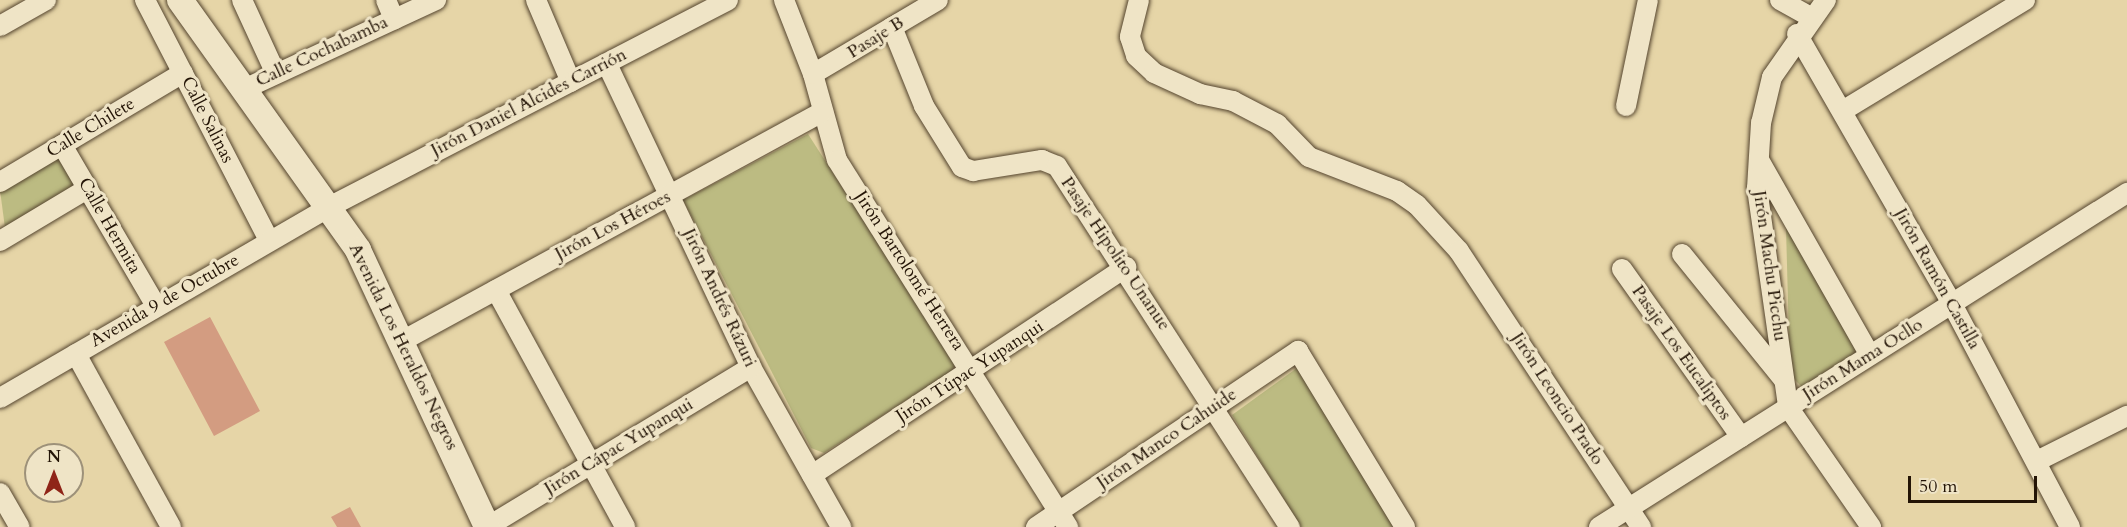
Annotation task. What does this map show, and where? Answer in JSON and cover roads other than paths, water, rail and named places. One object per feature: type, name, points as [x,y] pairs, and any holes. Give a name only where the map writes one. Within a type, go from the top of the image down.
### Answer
[{"type":"street","points":[[0,26],[46,0]]},
{"type":"street","name":"Calle Salinas","points":[[145,0],[269,240]]},
{"type":"street","name":"Avenida Los Heraldos Negros","points":[[180,0],[242,90],[331,206],[404,340],[487,527]]},
{"type":"street","points":[[243,0],[276,74]]},
{"type":"street","points":[[386,0],[394,19]]},
{"type":"street","name":"Calle Cochabamba","points":[[242,90],[436,0]]},
{"type":"street","points":[[536,0],[571,82]]},
{"type":"street","name":"Jirón Daniel Alcides Carrión","points":[[331,206],[728,0]]},
{"type":"street","name":"Jirón Bartolomé Herrera","points":[[784,0],[813,74],[837,160],[973,371],[1063,519]]},
{"type":"street","name":"Pasaje B","points":[[813,74],[938,0]]},
{"type":"street","name":"Jirón Leoncio Prado","points":[[1139,0],[1130,37],[1136,56],[1154,73],[1200,94],[1233,101],[1277,123],[1309,157],[1397,190],[1417,205],[1472,271],[1641,527]]},
{"type":"street","points":[[1626,106],[1648,0]]},
{"type":"street","points":[[1780,0],[1811,17]]},
{"type":"street","name":"Jirón Machu Picchu","points":[[1788,407],[1757,188],[1759,160],[1772,77],[1797,34],[1826,0]]},
{"type":"street","points":[[1844,110],[2025,0]]},
{"type":"street","name":"Pasaje Hipolito Unanue","points":[[892,27],[953,159],[973,171],[1042,160],[1057,166],[1216,406],[1290,527]]},
{"type":"street","name":"Jirón Ramón Castilla","points":[[1797,34],[1844,110],[1952,304],[2070,527]]},
{"type":"street","name":"Jirón Andrés Rázuri","points":[[607,64],[751,367],[841,527]]},
{"type":"street","name":"Calle Chilete","points":[[0,182],[183,73]]},
{"type":"street","name":"Jirón Los Héroes","points":[[404,340],[823,112]]},
{"type":"street","name":"Calle Hermita","points":[[62,145],[156,306]]},
{"type":"street","points":[[1759,160],[1870,355]]},
{"type":"street","points":[[0,240],[87,189]]},
{"type":"street","name":"Jirón Mama Ocllo","points":[[1599,527],[2127,192]]},
{"type":"street","name":"Avenida 9 de Octubre","points":[[0,398],[331,206]]},
{"type":"street","points":[[1682,255],[1785,381]]},
{"type":"street","name":"Jirón Túpac Yupanqui","points":[[812,475],[973,371],[1126,267]]},
{"type":"street","name":"Pasaje Los Eucaliptos","points":[[1622,269],[1741,437]]},
{"type":"street","points":[[496,290],[625,527]]},
{"type":"street","name":"Jirón Manco Cahuide","points":[[1036,527],[1063,519],[1216,406],[1298,351],[1405,527]]},
{"type":"street","points":[[76,354],[171,527]]},
{"type":"street","name":"Jirón Cápac Yupanqui","points":[[487,527],[751,367]]},
{"type":"street","points":[[1788,407],[1871,527]]},
{"type":"street","points":[[2037,461],[2127,416]]},
{"type":"street","points":[[0,493],[20,527]]}]
